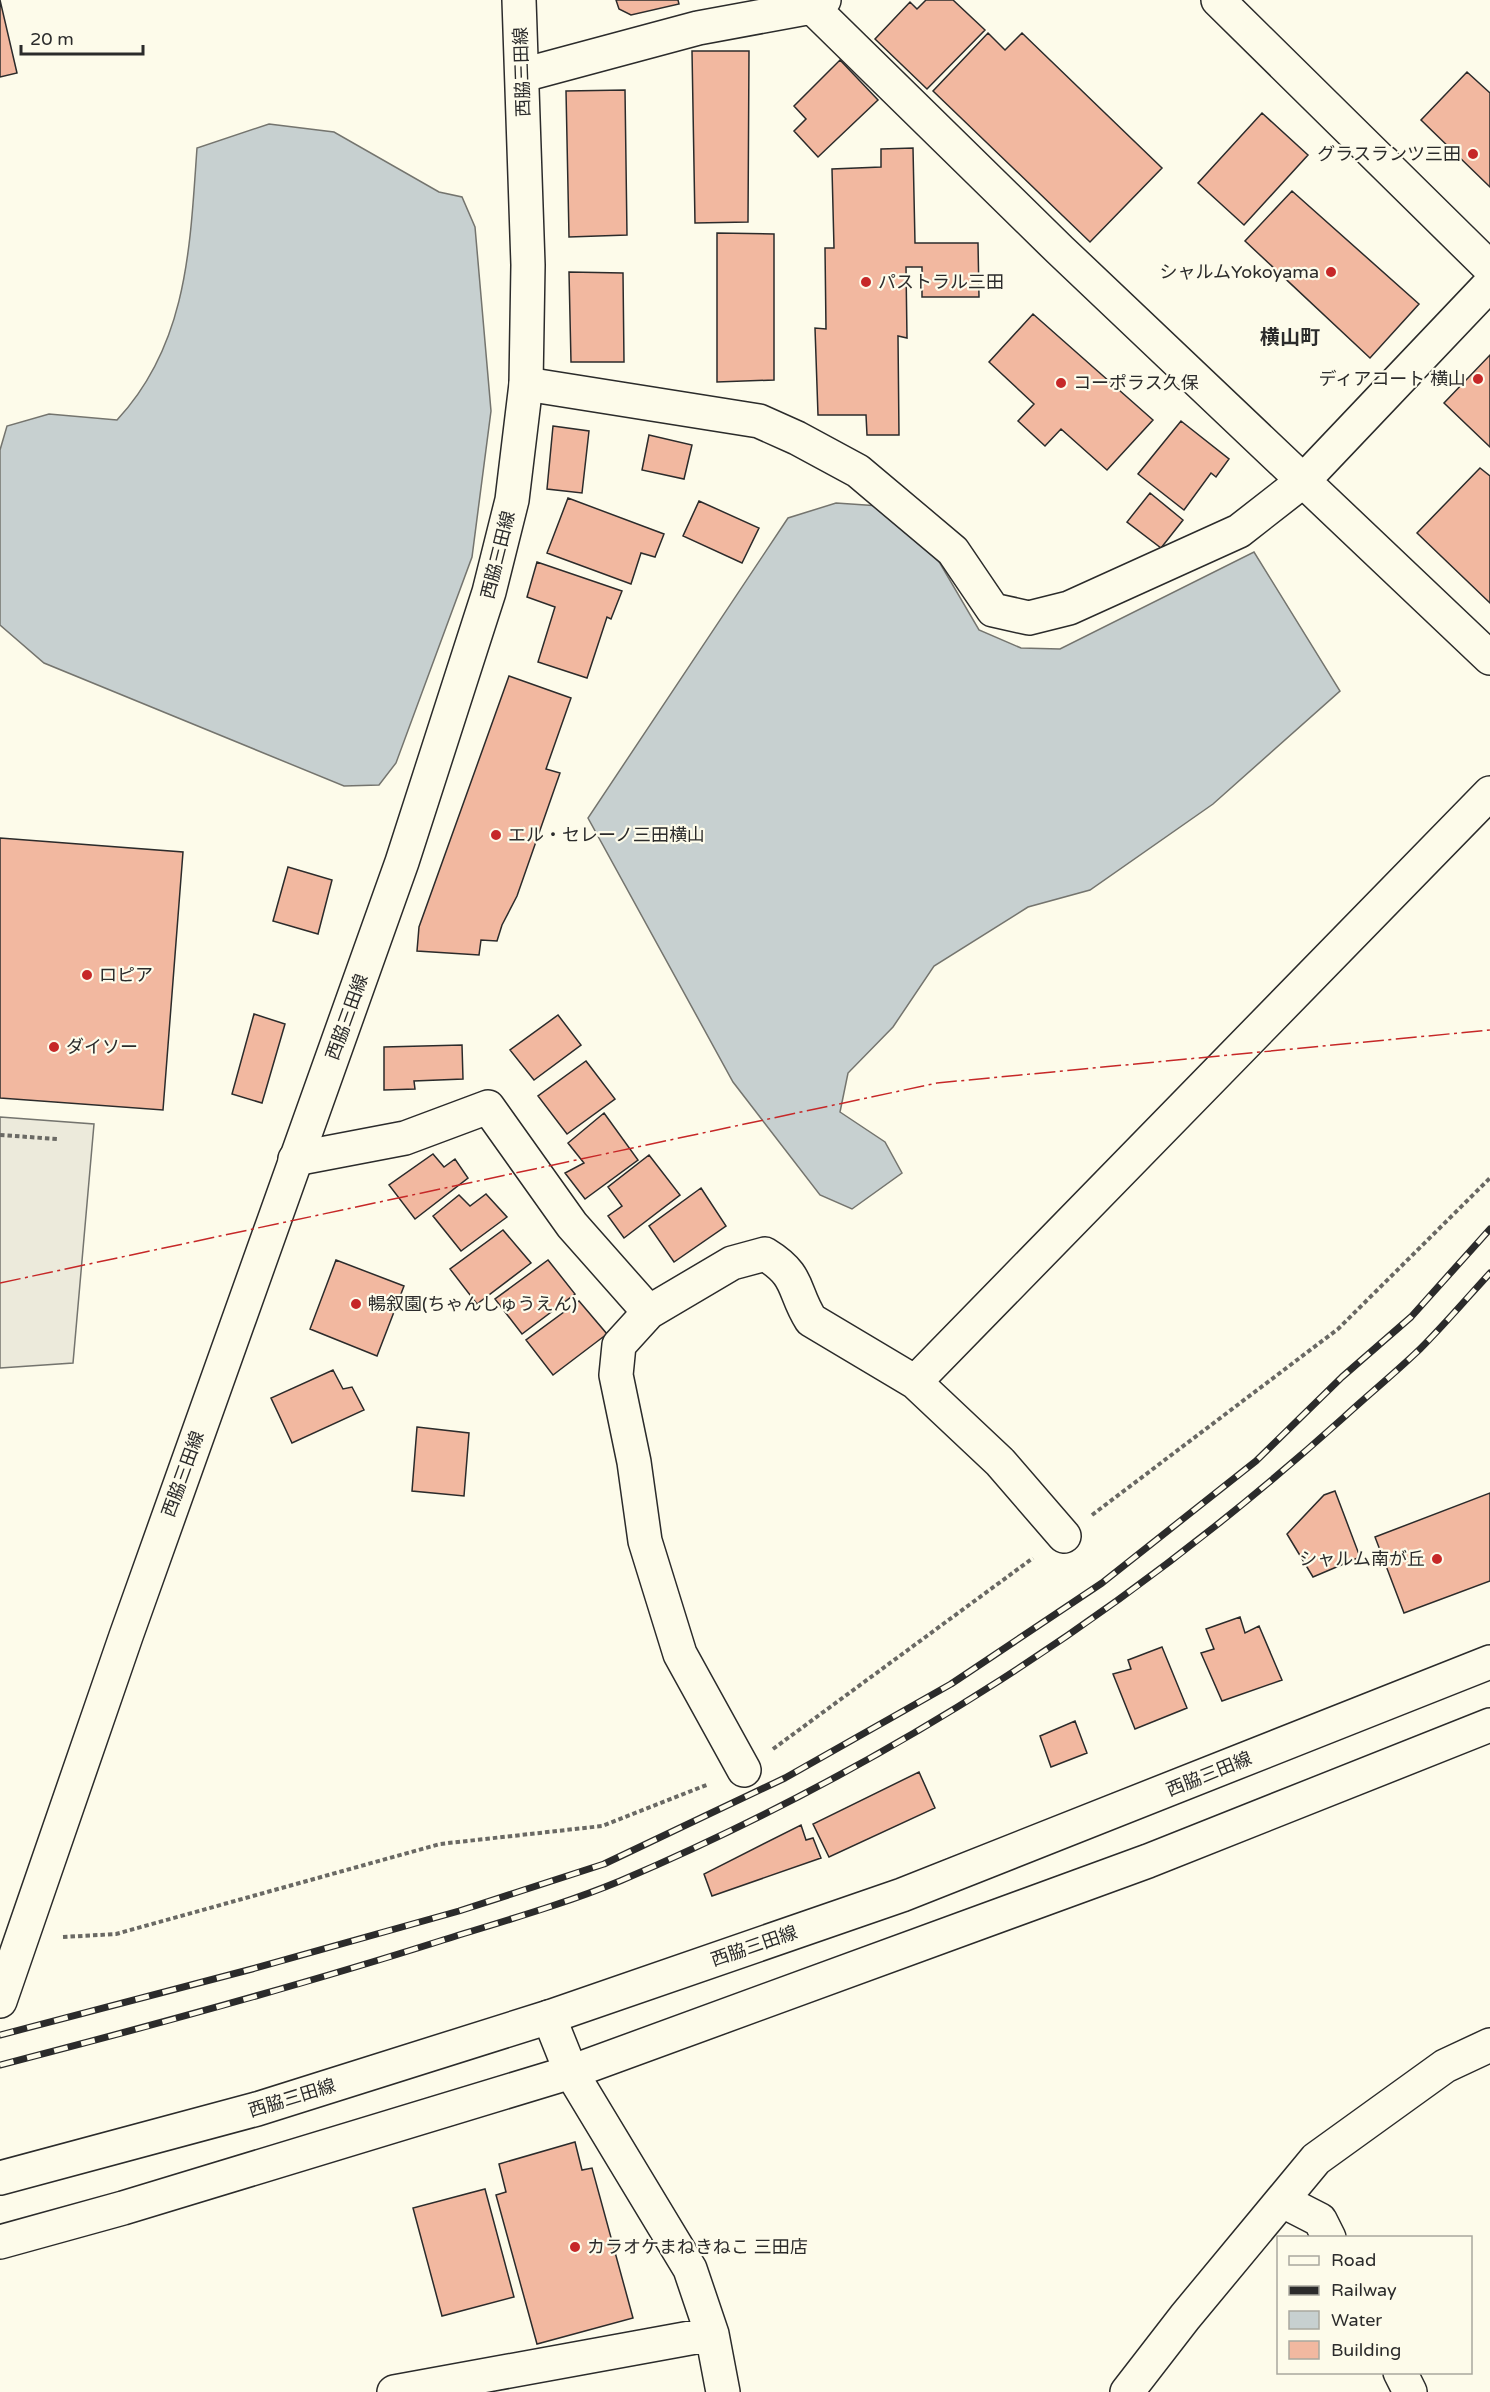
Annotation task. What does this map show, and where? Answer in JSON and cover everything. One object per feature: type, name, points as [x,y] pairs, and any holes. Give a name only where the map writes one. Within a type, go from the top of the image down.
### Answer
[{"type":"street","name":"西脇三田線","points":[[0,2001],[10,1937],[296,1159],[402,862],[489,592],[512,500],[526,384],[528,265],[519,0]]},
{"type":"street","points":[[1218,0],[1490,268]]},
{"type":"street","points":[[523,75],[698,28],[818,3],[1060,250],[1490,658]]},
{"type":"street","points":[[526,384],[759,421],[797,438],[858,471],[953,551],[993,610],[1029,618],[1069,608],[1239,531],[1303,481],[1490,284]]},
{"type":"street","points":[[915,1382],[1490,793]]},
{"type":"street","points":[[296,1159],[405,1138],[488,1107],[572,1225],[649,1312]]},
{"type":"street","points":[[744,1770],[680,1654],[645,1541],[634,1462],[616,1375],[619,1345],[649,1312],[732,1263],[765,1254],[780,1263],[795,1280],[801,1305],[811,1320],[915,1382],[1000,1462],[1064,1536]]},
{"type":"street","name":"西脇三田線","points":[[0,2178],[257,2109],[549,2017],[902,1895],[1490,1662]]},
{"type":"street","points":[[0,2242],[123,2208],[571,2072],[1148,1861],[1490,1725]]},
{"type":"street","points":[[549,2017],[571,2072],[690,2269],[712,2334],[723,2392]]},
{"type":"street","points":[[1127,2392],[1185,2317],[1316,2159],[1445,2066],[1490,2045]]},
{"type":"street","points":[[1283,2201],[1320,2220],[1328,2236]]},
{"type":"street","points":[[394,2392],[712,2334]]},
{"type":"street","points":[[1401,2374],[1410,2392]]},
{"type":"path","points":[[0,1135],[57,1139]]},
{"type":"path","points":[[10,1937],[116,1934],[441,1844],[602,1826],[744,1770],[1064,1536],[1338,1329],[1490,1178]]},
{"type":"shaded area","points":[[0,1117],[94,1124],[73,1363],[0,1368]]},
{"type":"water","points":[[269,124],[334,132],[439,192],[462,197],[475,227],[491,411],[472,557],[396,763],[379,785],[344,786],[44,663],[0,625],[0,450],[7,426],[49,414],[117,420],[141,391],[172,326],[187,257],[197,148]]},
{"type":"water","points":[[836,503],[880,506],[934,553],[979,630],[1021,648],[1060,649],[1254,552],[1340,691],[1213,804],[1090,890],[1028,907],[934,966],[893,1027],[848,1073],[840,1112],[885,1142],[902,1173],[852,1209],[820,1195],[733,1082],[588,818],[788,518]]},
{"type":"building","points":[[0,0],[17,73],[0,77]]},
{"type":"building","points":[[616,0],[678,0],[679,4],[631,15],[619,9]]},
{"type":"building","points":[[926,0],[953,0],[985,30],[927,89],[875,39],[910,2],[917,9]]},
{"type":"building","points":[[988,33],[1005,50],[1022,33],[1162,168],[1090,242],[933,91]]},
{"type":"building","points":[[692,51],[749,51],[748,222],[695,223]]},
{"type":"building","points":[[840,60],[878,100],[818,157],[794,131],[806,119],[794,106]]},
{"type":"building","name":"グラスランツ三田","points":[[1467,72],[1490,93],[1490,187],[1421,120]]},
{"type":"building","points":[[625,90],[627,235],[569,237],[566,91]]},
{"type":"building","points":[[1262,113],[1308,155],[1244,225],[1198,183]]},
{"type":"building","name":"パストラル三田","points":[[913,148],[915,243],[978,243],[979,297],[922,297],[922,267],[906,267],[907,338],[898,336],[899,435],[867,435],[866,415],[818,415],[815,328],[826,329],[825,248],[834,248],[832,169],[881,167],[881,149]]},
{"type":"building","name":"シャルムYokoyama","points":[[1292,191],[1419,304],[1370,358],[1245,241]]},
{"type":"building","points":[[717,233],[774,234],[774,380],[717,382]]},
{"type":"building","points":[[569,272],[623,273],[624,362],[571,362]]},
{"type":"building","name":"コーポラス久保","points":[[1033,314],[1153,420],[1107,470],[1061,429],[1045,446],[1018,421],[1034,404],[989,362]]},
{"type":"building","name":"ディアコート 横山","points":[[1490,355],[1490,447],[1444,403]]},
{"type":"building","points":[[1181,421],[1229,459],[1216,477],[1211,473],[1184,510],[1138,474]]},
{"type":"building","points":[[553,426],[589,431],[582,493],[547,489]]},
{"type":"building","points":[[649,435],[692,445],[684,479],[642,470]]},
{"type":"building","points":[[1480,468],[1490,476],[1490,603],[1417,533]]},
{"type":"building","points":[[1150,493],[1183,520],[1161,548],[1127,522]]},
{"type":"building","points":[[568,498],[664,534],[655,557],[641,553],[631,584],[547,553]]},
{"type":"building","points":[[699,501],[759,528],[742,563],[683,536]]},
{"type":"building","points":[[537,562],[622,591],[611,619],[607,617],[587,678],[538,662],[555,607],[527,597]]},
{"type":"building","name":"エル・セレーノ三田横山","points":[[509,676],[571,698],[546,769],[560,773],[517,896],[502,925],[497,941],[481,940],[479,955],[417,951],[419,927]]},
{"type":"building","name":"ロピア","points":[[0,838],[183,852],[163,1110],[0,1098]]},
{"type":"building","points":[[288,867],[332,880],[318,934],[273,921]]},
{"type":"building","points":[[254,1014],[285,1024],[262,1103],[232,1094]]},
{"type":"building","points":[[558,1015],[581,1045],[534,1080],[510,1050]]},
{"type":"building","points":[[462,1045],[463,1079],[414,1081],[415,1089],[384,1090],[384,1047]]},
{"type":"building","points":[[586,1061],[615,1099],[567,1134],[538,1096]]},
{"type":"building","points":[[604,1113],[638,1160],[585,1199],[565,1173],[584,1163],[568,1143]]},
{"type":"building","points":[[433,1154],[444,1167],[455,1159],[468,1178],[415,1219],[389,1185]]},
{"type":"building","points":[[649,1155],[680,1195],[624,1238],[608,1216],[622,1206],[608,1187]]},
{"type":"building","points":[[701,1188],[726,1226],[674,1262],[649,1226]]},
{"type":"building","points":[[486,1194],[507,1217],[461,1251],[433,1216],[459,1195],[470,1206]]},
{"type":"building","points":[[503,1230],[531,1263],[477,1304],[450,1269]]},
{"type":"building","points":[[336,1260],[404,1286],[377,1356],[310,1329]]},
{"type":"building","points":[[548,1260],[575,1294],[522,1334],[495,1299]]},
{"type":"building","points":[[579,1301],[607,1334],[553,1375],[526,1340]]},
{"type":"building","points":[[333,1370],[343,1389],[352,1387],[364,1410],[292,1443],[271,1398]]},
{"type":"building","points":[[417,1427],[469,1433],[464,1496],[412,1491]]},
{"type":"building","points":[[1335,1491],[1360,1557],[1313,1577],[1287,1534],[1324,1495]]},
{"type":"building","name":"シャルム南が丘","points":[[1490,1493],[1490,1581],[1404,1613],[1375,1537]]},
{"type":"building","points":[[1240,1617],[1245,1633],[1259,1626],[1282,1680],[1222,1701],[1201,1653],[1214,1649],[1206,1629]]},
{"type":"building","points":[[1162,1647],[1187,1708],[1135,1729],[1113,1674],[1131,1669],[1128,1660]]},
{"type":"building","points":[[1075,1721],[1087,1753],[1051,1767],[1040,1736]]},
{"type":"building","points":[[919,1772],[935,1808],[829,1857],[813,1824]]},
{"type":"building","points":[[801,1825],[806,1840],[813,1838],[821,1858],[712,1896],[704,1874]]},
{"type":"building","points":[[575,2142],[582,2170],[592,2168],[633,2318],[537,2344],[496,2195],[506,2192],[499,2164]]},
{"type":"building","points":[[485,2189],[514,2297],[442,2316],[413,2208]]},
{"type":"railway","points":[[0,2035],[252,1969],[459,1911],[604,1864],[785,1778],[951,1684],[1102,1583],[1256,1461],[1342,1377],[1411,1317],[1490,1229]]},
{"type":"railway","points":[[0,2065],[276,1990],[553,1906],[620,1881],[816,1788],[909,1736],[1001,1680],[1176,1557],[1260,1489],[1401,1367],[1490,1273]]},
{"type":"power","points":[[0,1283],[937,1083],[1490,1030]]},
{"type":"place","name":"グラスランツ三田","points":[[1473,154]]},
{"type":"place","name":"シャルムYokoyama","points":[[1331,272]]},
{"type":"place","name":"パストラル三田","points":[[866,282]]},
{"type":"place","name":"ディアコート 横山","points":[[1478,379]]},
{"type":"place","name":"コーポラス久保","points":[[1061,383]]},
{"type":"place","name":"エル・セレーノ三田横山","points":[[496,835]]},
{"type":"place","name":"ロピア","points":[[87,975]]},
{"type":"place","name":"ダイソー","points":[[54,1047]]},
{"type":"place","name":"暢叙園(ちゃんしゅうえん)","points":[[356,1304]]},
{"type":"place","name":"シャルム南が丘","points":[[1437,1559]]},
{"type":"place","name":"カラオケまねきねこ 三田店","points":[[575,2247]]},
{"type":"district","name":"横山町","points":[[1290,338]]}]
